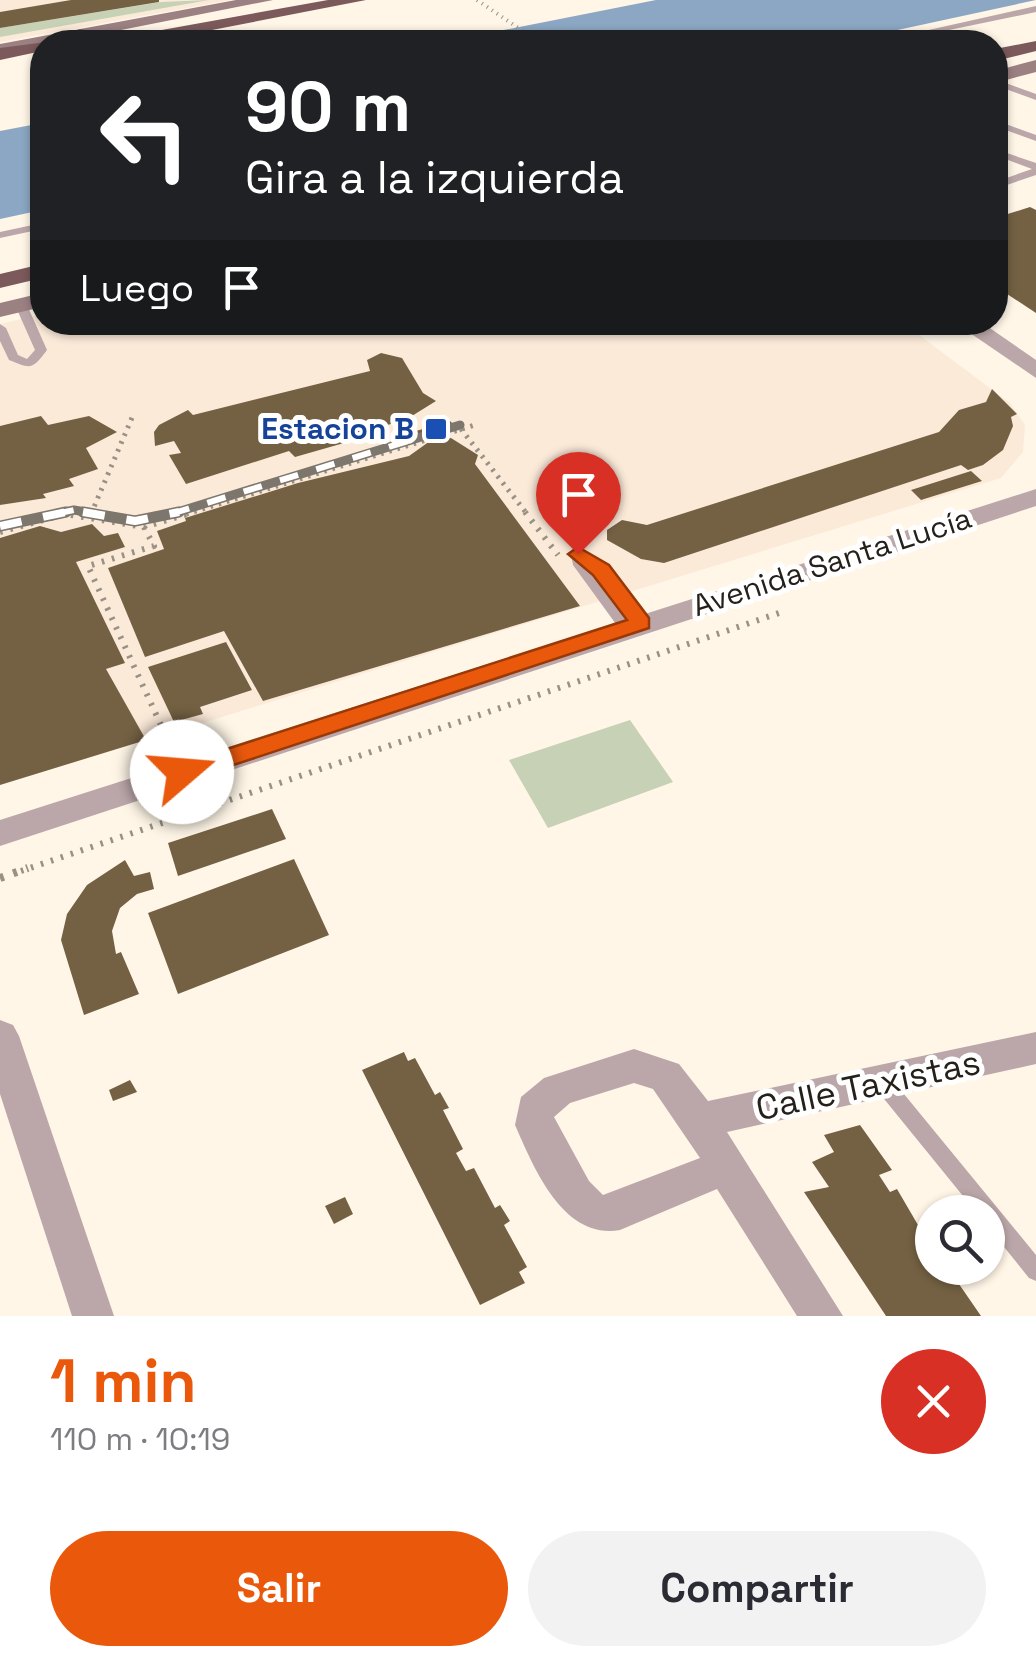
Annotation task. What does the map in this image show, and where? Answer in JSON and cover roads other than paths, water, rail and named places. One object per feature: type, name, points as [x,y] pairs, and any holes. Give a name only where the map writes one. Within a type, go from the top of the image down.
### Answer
[{"type":"highway","points":[[189,30],[356,0]]},
{"type":"highway","points":[[1008,52],[1036,46]]},
{"type":"highway","points":[[0,52],[30,48]]},
{"type":"highway","points":[[0,65],[30,59]]},
{"type":"highway","points":[[0,281],[30,274]]},
{"type":"main road","points":[[102,30],[264,0]]},
{"type":"main road","points":[[0,52],[30,45]]},
{"type":"main road","points":[[1008,75],[1036,66]]},
{"type":"street","points":[[984,335],[1036,371]]},
{"type":"street","name":"Avenida Santa Lucía","points":[[0,832],[1036,497]]},
{"type":"street","points":[[0,1036],[9,1095],[93,1316]]},
{"type":"street","name":"Calle Taxistas","points":[[700,1120],[1036,1048]]},
{"type":"street","points":[[725,1167],[620,1211],[603,1214],[585,1207],[575,1194],[534,1125],[536,1108],[558,1090],[634,1066],[666,1076],[700,1120],[725,1167],[822,1316]]},
{"type":"lane","points":[[937,30],[1036,9]]},
{"type":"lane","points":[[1008,85],[1036,97]]},
{"type":"lane","points":[[1008,128],[1036,138]]},
{"type":"lane","points":[[1008,157],[1036,169]]},
{"type":"lane","points":[[1008,181],[1036,169]]},
{"type":"lane","points":[[0,235],[30,229]]},
{"type":"lane","points":[[16,302],[30,329]]},
{"type":"lane","points":[[0,328],[13,357],[29,364],[41,350],[33,335]]},
{"type":"lane","points":[[578,554],[601,570],[634,625],[580,566],[578,554]]},
{"type":"lane","points":[[883,1083],[1036,1270]]},
{"type":"water","points":[[656,0],[1036,0],[897,30],[504,30]]},
{"type":"water","points":[[30,125],[30,213],[0,219],[0,131]]},
{"type":"railway","points":[[175,513],[460,425]]},
{"type":"railway","points":[[55,514],[74,510],[97,514]]},
{"type":"railway","points":[[0,526],[66,512]]},
{"type":"railway","points":[[83,512],[135,521],[175,513]]},
{"type":"railway","points":[[175,513],[179,512]]},
{"type":"place","name":"Estacion B","points":[[436,429]]}]
